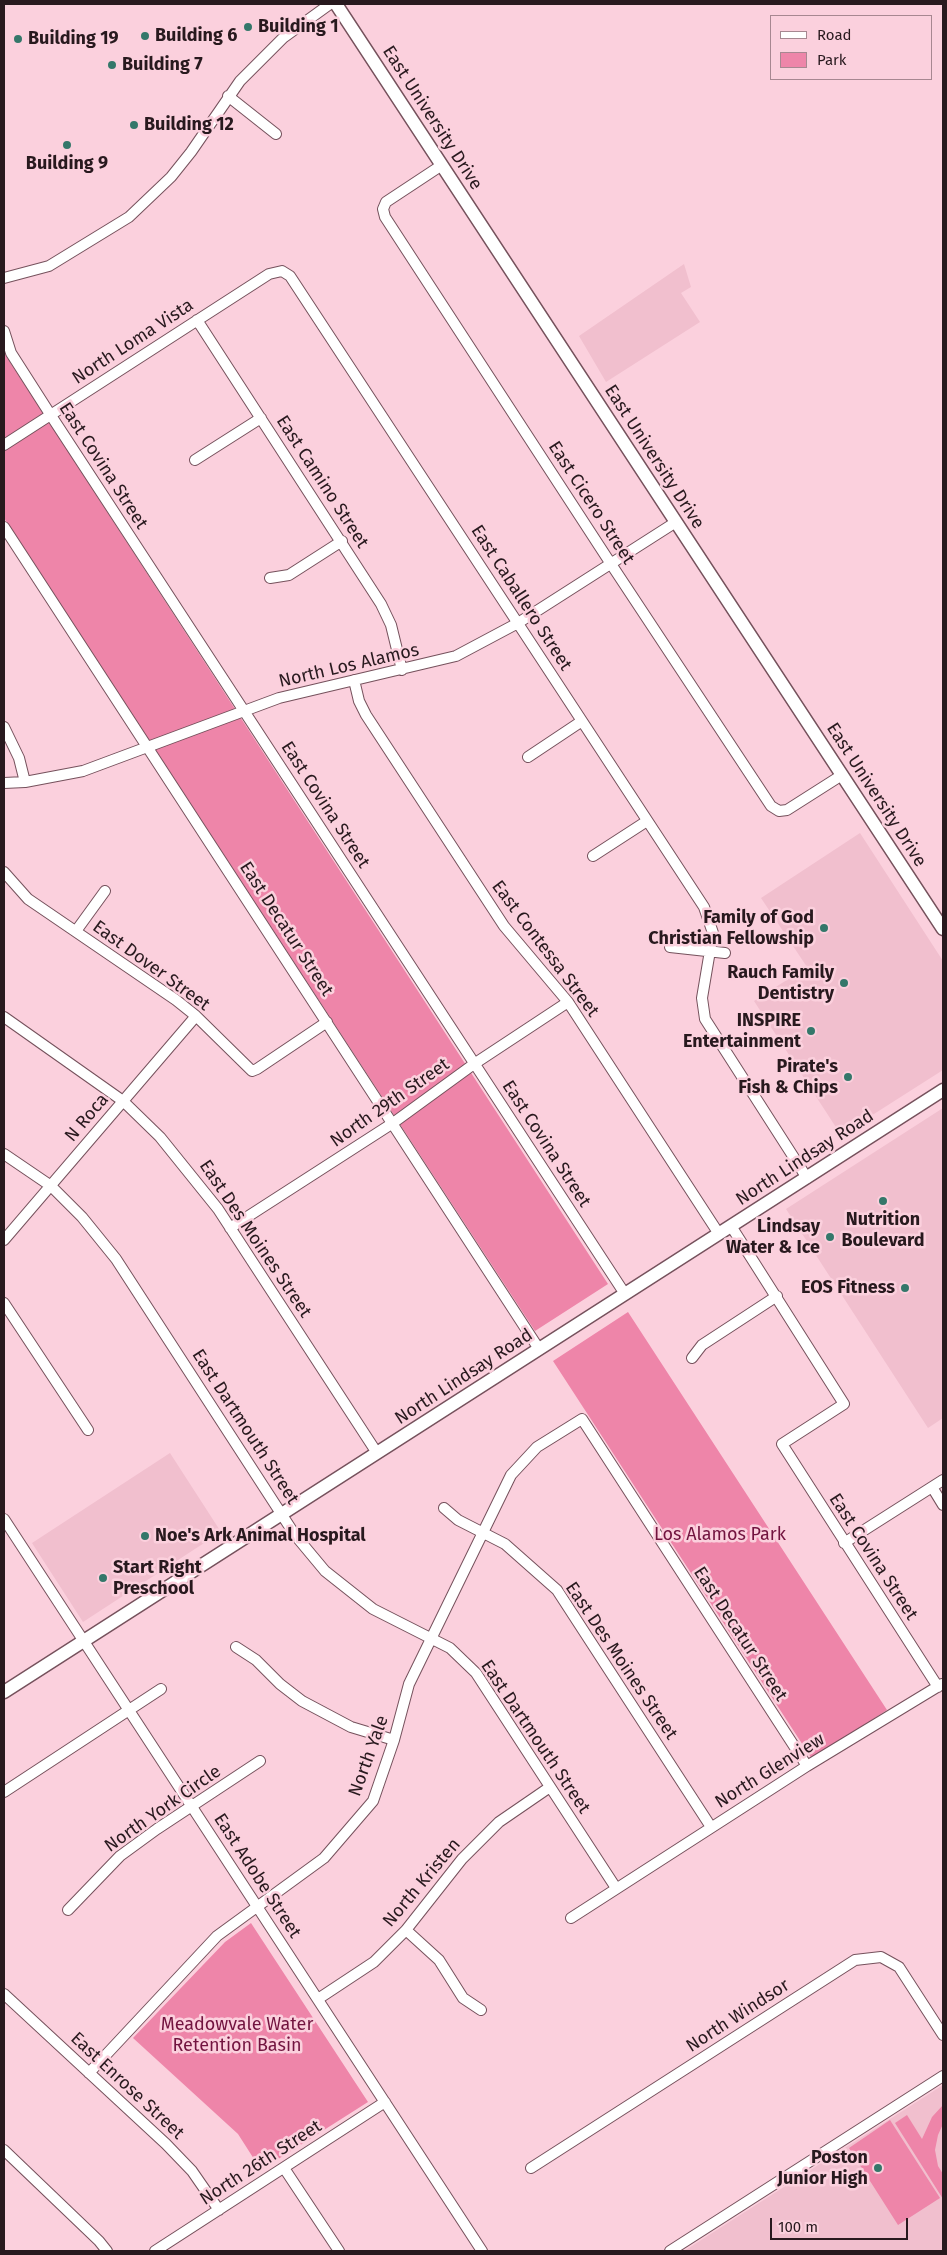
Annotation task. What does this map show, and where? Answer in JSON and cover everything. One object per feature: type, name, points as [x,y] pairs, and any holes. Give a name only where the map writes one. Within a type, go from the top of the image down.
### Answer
[{"type":"main road","name":"East University Drive","points":[[336,4],[943,929]]},
{"type":"main road","name":"North Lindsay Road","points":[[4,1692],[943,1090]]},
{"type":"street","points":[[4,278],[49,266],[128,217],[171,177],[191,152],[240,81],[283,38],[330,4]]},
{"type":"street","points":[[228,96],[276,134]]},
{"type":"street","name":"East Cicero Street","points":[[442,165],[389,200],[383,209],[386,220],[611,564],[768,802],[778,811],[791,808],[842,775]]},
{"type":"street","name":"North Loma Vista","points":[[4,444],[269,274],[282,271]]},
{"type":"street","name":"East Caballero Street","points":[[282,271],[293,280],[709,916],[713,933],[712,952],[703,993],[702,1005],[705,1019],[806,1178]]},
{"type":"street","name":"East Camino Street","points":[[197,320],[342,541],[386,614],[402,670]]},
{"type":"street","name":"East Covina Street","points":[[4,331],[11,353],[50,414],[625,1294]]},
{"type":"street","points":[[195,460],[261,418]]},
{"type":"street","name":"North Los Alamos","points":[[4,784],[83,771],[279,698],[456,656],[518,623],[676,522]]},
{"type":"street","name":"East Decatur Street","points":[[4,527],[539,1349]]},
{"type":"street","points":[[270,578],[295,571],[342,541]]},
{"type":"street","name":"East Contessa Street","points":[[354,680],[359,701],[366,715],[504,926],[568,1002],[719,1234]]},
{"type":"street","points":[[528,757],[582,721]]},
{"type":"street","points":[[4,727],[19,758],[25,782]]},
{"type":"street","points":[[593,856],[647,821]]},
{"type":"street","name":"East Dover Street","points":[[4,872],[28,899],[152,982],[196,1016],[252,1071],[327,1022]]},
{"type":"street","points":[[76,932],[105,891]]},
{"type":"street","points":[[670,947],[725,953]]},
{"type":"street","name":"North 29th Street","points":[[230,1228],[393,1123],[474,1064],[568,1002]]},
{"type":"street","name":"N Roca","points":[[4,1240],[196,1016]]},
{"type":"street","name":"East Des Moines Street","points":[[4,1017],[122,1101],[160,1137],[193,1176],[230,1228],[378,1453]]},
{"type":"street","name":"East Dartmouth Street","points":[[4,1154],[51,1186],[82,1217],[116,1259],[296,1535],[325,1571],[373,1609],[450,1648],[476,1673],[616,1888]]},
{"type":"street","points":[[692,1358],[702,1345],[777,1296],[731,1226]]},
{"type":"street","name":"East Covina Street","points":[[777,1296],[844,1404],[782,1444],[844,1543],[941,1685]]},
{"type":"street","points":[[4,1302],[88,1430]]},
{"type":"street","name":"East Decatur Street","points":[[582,1419],[807,1766]]},
{"type":"street","name":"North Yale","points":[[89,2073],[206,1946],[226,1927],[324,1858],[373,1801],[394,1740],[409,1684],[511,1475],[537,1447],[582,1419]]},
{"type":"street","points":[[844,1543],[943,1480]]},
{"type":"street","points":[[932,1488],[943,1505]]},
{"type":"street","name":"East Des Moines Street","points":[[444,1508],[453,1517],[505,1544],[557,1590],[711,1827]]},
{"type":"street","name":"East Adobe Street","points":[[4,1519],[482,2251]]},
{"type":"street","points":[[236,1648],[256,1660],[280,1684],[302,1701],[351,1727],[394,1740]]},
{"type":"street","name":"North Glenview","points":[[571,1918],[807,1766],[941,1685]]},
{"type":"street","points":[[4,1792],[161,1689]]},
{"type":"street","name":"North York Circle","points":[[68,1910],[120,1856],[260,1761]]},
{"type":"street","name":"North Kristen","points":[[318,1999],[374,1962],[406,1930],[462,1858],[499,1822],[550,1786]]},
{"type":"street","points":[[406,1930],[439,1960],[463,1998],[481,2010]]},
{"type":"street","name":"North Windsor","points":[[531,2168],[855,1960],[881,1957],[899,1967],[943,2035]]},
{"type":"street","name":"East Enrose Street","points":[[4,1994],[192,2171],[219,2210]]},
{"type":"street","points":[[670,2251],[943,2076]]},
{"type":"street","name":"North 26th Street","points":[[155,2251],[385,2102]]},
{"type":"street","points":[[4,2150],[99,2241],[107,2251]]},
{"type":"street","points":[[284,2168],[338,2251]]},
{"type":"shaded area","points":[[684,264],[691,287],[681,293],[700,322],[606,382],[579,336]]},
{"type":"shaded area","points":[[860,833],[943,961],[943,1070],[841,1135],[754,1001],[807,967],[761,898]]},
{"type":"shaded area","points":[[943,1108],[943,1418],[928,1428],[786,1209]]},
{"type":"shaded area","points":[[170,1453],[221,1532],[83,1622],[32,1543]]},
{"type":"shaded area","name":"Poston Junior High","points":[[943,2085],[943,2251],[684,2251]]},
{"type":"green space","points":[[4,349],[6,356],[608,1284],[535,1331],[4,518]]},
{"type":"green space","name":"Los Alamos Park","points":[[628,1312],[887,1710],[812,1759],[553,1361]]},
{"type":"green space","name":"Meadowvale Water Retention Basin","points":[[251,1923],[368,2102],[261,2170],[238,2134],[133,2038],[225,1942]]},
{"type":"green space","points":[[943,2105],[943,2124],[938,2135],[935,2150],[938,2166],[943,2174],[943,2199],[895,2123],[907,2115],[922,2139],[932,2117]]},
{"type":"green space","points":[[890,2120],[940,2198],[898,2225],[849,2148]]},
{"type":"place","name":"Building 1","points":[[248,27]]},
{"type":"place","name":"Building 6","points":[[145,36]]},
{"type":"place","name":"Building 19","points":[[18,39]]},
{"type":"place","name":"Building 7","points":[[112,65]]},
{"type":"place","name":"Building 12","points":[[134,125]]},
{"type":"place","name":"Building 9","points":[[67,145]]},
{"type":"place","name":"Family of God Christian Fellowship","points":[[824,928]]},
{"type":"place","name":"Rauch Family Dentistry","points":[[844,983]]},
{"type":"place","name":"INSPIRE Entertainment","points":[[811,1031]]},
{"type":"place","name":"Pirate's Fish & Chips","points":[[848,1077]]},
{"type":"place","name":"Nutrition Boulevard","points":[[883,1201]]},
{"type":"place","name":"Lindsay Water & Ice","points":[[830,1237]]},
{"type":"place","name":"EOS Fitness","points":[[905,1288]]},
{"type":"place","name":"Noe's Ark Animal Hospital","points":[[145,1536]]},
{"type":"place","name":"Start Right Preschool","points":[[103,1578]]},
{"type":"place","name":"Poston Junior High","points":[[878,2168]]}]
